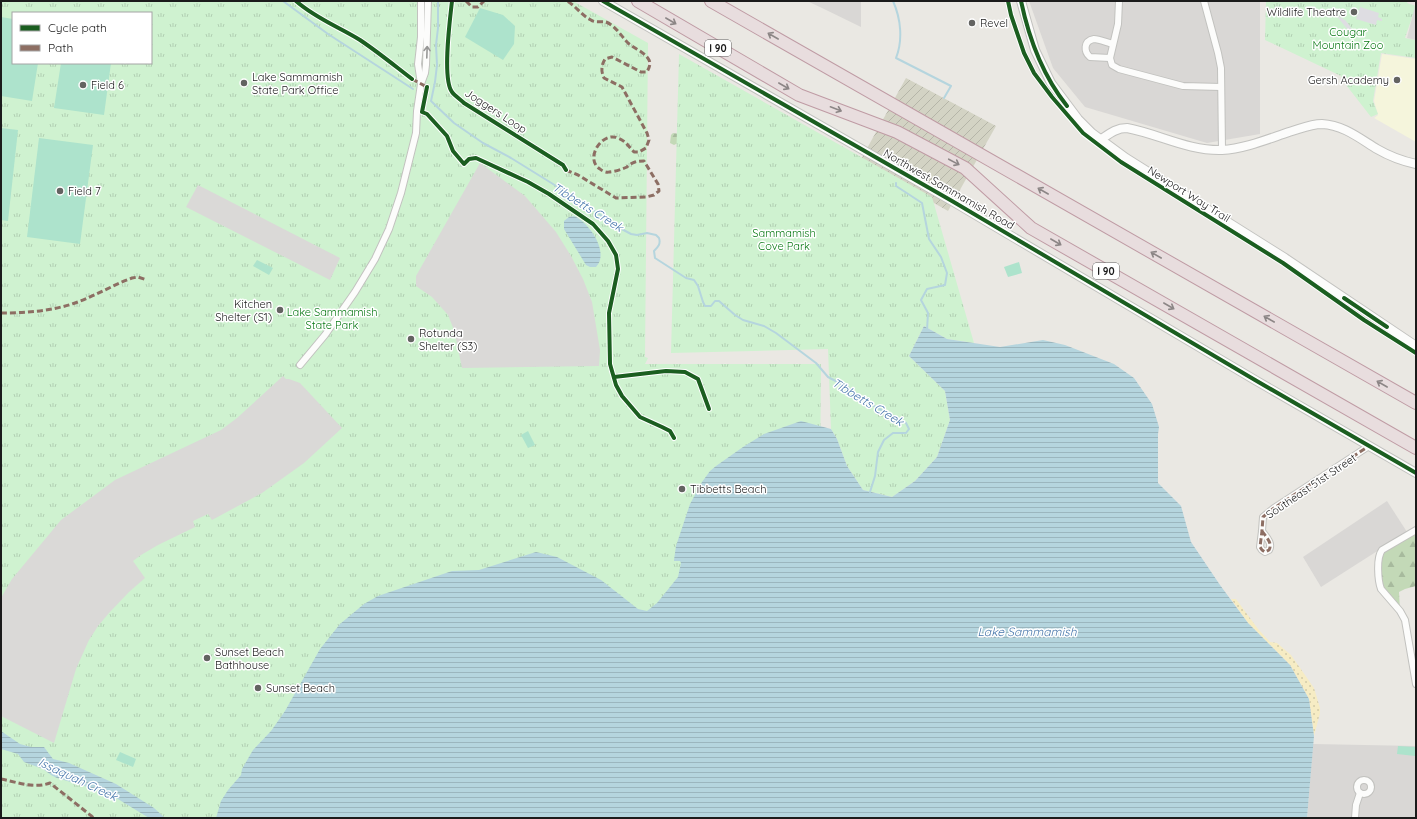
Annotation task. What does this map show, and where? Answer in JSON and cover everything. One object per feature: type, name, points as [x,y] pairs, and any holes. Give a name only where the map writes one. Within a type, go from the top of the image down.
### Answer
[{"type":"highway","name":"I 90","points":[[638,1],[799,95],[897,132],[965,168],[1031,228],[1416,448]]},
{"type":"highway","points":[[711,1],[1416,403]]},
{"type":"street","points":[[300,365],[344,310],[375,258],[389,229],[401,193],[415,140],[420,84],[418,64],[421,37],[421,1]]},
{"type":"street","points":[[420,84],[425,73],[426,65],[428,1]]},
{"type":"street","name":"Northwest Sammamish Road","points":[[602,1],[952,201],[1416,473]]},
{"type":"street","points":[[1020,1],[1035,50],[1051,83],[1078,119],[1100,140],[1284,258],[1416,346]]},
{"type":"street","points":[[1119,1],[1119,16],[1110,58],[1112,65],[1119,69],[1168,82],[1195,87],[1221,87]]},
{"type":"street","points":[[1204,1],[1221,68],[1222,150]]},
{"type":"street","points":[[1110,58],[1090,57],[1086,53],[1085,47],[1088,42],[1094,39],[1113,44]]},
{"type":"street","points":[[1100,140],[1115,130],[1127,128],[1182,145],[1196,148],[1222,150],[1256,143],[1307,126],[1322,124],[1347,130],[1386,154],[1405,162],[1416,164]]},
{"type":"street","name":"Southeast 51st Street","points":[[1262,531],[1263,517],[1268,513],[1369,446]]},
{"type":"street","points":[[1416,530],[1382,550],[1378,563],[1381,590],[1400,611],[1404,620],[1416,684]]},
{"type":"street","points":[[1355,818],[1356,805],[1360,793]]},
{"type":"shaded area","points":[[807,1],[861,1],[861,27],[822,8]]},
{"type":"shaded area","points":[[1029,1],[1260,1],[1260,134],[1207,143],[1085,107],[1053,68]]},
{"type":"shaded area","points":[[1415,6],[1416,7],[1416,40],[1407,38]]},
{"type":"shaded area","points":[[1360,7],[1379,13],[1378,17],[1382,19],[1382,21],[1377,20],[1376,25],[1356,19]]},
{"type":"shaded area","points":[[1335,14],[1345,20],[1350,26],[1355,38],[1352,39],[1348,30]]},
{"type":"shaded area","name":"Gersh Academy","points":[[1382,54],[1416,59],[1416,142],[1374,118],[1378,115],[1374,101]]},
{"type":"shaded area","points":[[906,78],[996,126],[948,211],[860,161]]},
{"type":"shaded area","points":[[480,163],[525,196],[556,232],[571,256],[583,279],[592,302],[600,350],[599,366],[462,368],[454,330],[448,315],[432,297],[416,286],[416,276]]},
{"type":"shaded area","points":[[198,185],[340,258],[330,280],[186,207]]},
{"type":"shaded area","points":[[283,376],[286,379],[300,383],[342,428],[304,463],[262,493],[212,520],[208,514],[193,521],[195,527],[158,545],[133,561],[145,578],[109,613],[89,640],[76,669],[54,743],[1,716],[1,598],[12,579],[61,520],[115,480],[221,430],[237,418]]},
{"type":"shaded area","points":[[1387,501],[1407,532],[1321,587],[1303,557]]},
{"type":"shaded area","points":[[1313,744],[1416,746],[1416,818],[1307,818]]},
{"type":"green space","name":"Lake Sammamish State Park","points":[[1,1],[573,1],[648,43],[645,357],[648,358],[645,364],[821,364],[820,487],[717,581],[269,818],[1,818]]},
{"type":"green space","name":"Cougar Mountain Zoo","points":[[1266,1],[1408,1],[1407,3],[1416,6],[1405,38],[1416,40],[1416,58],[1381,53],[1373,101],[1378,114],[1371,117],[1343,81],[1341,76],[1265,40]]},
{"type":"green space","points":[[480,8],[503,15],[515,26],[514,44],[503,60],[465,37]]},
{"type":"green space","points":[[1,17],[12,19],[12,64],[38,64],[32,101],[1,96]]},
{"type":"green space","name":"Sammamish Cove Park","points":[[679,54],[932,197],[974,343],[947,339],[924,326],[909,356],[945,391],[950,420],[937,457],[915,481],[892,497],[863,490],[847,466],[837,439],[831,429],[828,349],[671,353]]},
{"type":"green space","name":"Field 6","points":[[61,64],[111,64],[104,115],[54,108]]},
{"type":"green space","points":[[1,128],[18,130],[8,221],[1,220]]},
{"type":"green space","points":[[673,133],[679,134],[680,142],[674,145],[670,143],[671,135]]},
{"type":"green space","name":"Field 7","points":[[39,138],[93,145],[80,244],[27,237]]},
{"type":"green space","points":[[257,260],[273,268],[269,275],[253,266]]},
{"type":"green space","points":[[1019,262],[1022,273],[1008,277],[1004,267]]},
{"type":"green space","points":[[528,431],[535,445],[528,448],[521,435]]},
{"type":"green space","points":[[1416,530],[1416,586],[1399,592],[1400,611],[1380,585],[1382,550]]},
{"type":"green space","points":[[1398,746],[1415,747],[1415,756],[1397,754]]},
{"type":"green space","points":[[120,752],[136,759],[133,767],[116,760]]},
{"type":"sand","points":[[1231,599],[1236,599],[1258,629],[1270,642],[1277,643],[1291,655],[1314,688],[1320,713],[1314,736],[1309,699],[1290,665],[1248,623]]},
{"type":"water","points":[[574,216],[586,225],[596,238],[601,254],[600,261],[596,267],[586,265],[564,229],[564,221],[569,217]]},
{"type":"water","name":"Lake Sammamish","points":[[924,326],[947,339],[1000,347],[1043,340],[1065,345],[1114,364],[1134,378],[1152,404],[1159,427],[1158,483],[1181,506],[1191,542],[1220,585],[1248,623],[1290,665],[1309,699],[1314,736],[1307,818],[216,818],[221,801],[241,775],[242,769],[253,750],[271,731],[285,711],[320,649],[340,624],[364,604],[378,596],[452,571],[479,570],[536,552],[557,557],[601,580],[638,609],[647,611],[657,603],[678,577],[681,563],[680,561],[674,561],[676,546],[690,504],[710,471],[764,434],[801,421],[831,429],[837,439],[847,466],[863,490],[892,497],[915,481],[937,457],[950,420],[945,391],[909,356]]},
{"type":"water","name":"Issaquah Creek","points":[[1,731],[20,744],[31,747],[44,747],[53,759],[69,763],[116,784],[154,808],[165,818],[149,818],[108,793],[57,778],[43,769],[24,762],[18,754],[1,749]]},
{"type":"waterway","points":[[283,1],[328,34],[413,89]]},
{"type":"waterway","name":"Tibbetts Creek","points":[[438,1],[438,28],[436,45],[437,65],[431,101],[454,123],[483,143],[511,158],[574,197],[618,227],[631,234],[637,235],[647,233],[656,235],[660,242],[654,251],[655,258],[686,278],[694,280],[698,286],[705,306],[711,306],[715,301],[719,301],[743,320],[764,326],[776,333],[816,363],[828,377],[849,388],[857,397],[906,423],[909,429],[906,433],[893,433],[884,440],[878,452],[875,476],[870,492]]},
{"type":"waterway","points":[[893,1],[898,15],[900,30],[900,44],[896,58],[951,86],[944,98]]},
{"type":"waterway","points":[[896,183],[896,186],[922,203],[929,239],[941,257],[947,273],[945,285],[927,289],[921,300],[928,313],[927,330]]},
{"type":"marked path","points":[[466,1],[472,7],[478,7],[484,1]]},
{"type":"marked path","points":[[566,170],[578,175],[616,198],[646,197],[654,195],[659,191],[658,184],[644,161],[635,162],[623,169],[613,172],[604,172],[596,165],[594,159],[594,153],[597,147],[606,138],[618,138],[627,144],[634,152],[639,152],[646,148],[649,140],[647,133],[622,87],[604,78],[602,68],[605,59],[612,57],[641,72],[647,72],[650,62],[647,57],[628,43],[613,26],[606,22],[593,21],[584,16],[567,1]]},
{"type":"marked path","points":[[412,79],[427,87]]},
{"type":"marked path","points":[[1,313],[48,310],[66,306],[132,278],[138,277],[147,280]]},
{"type":"marked path","points":[[1262,531],[1270,545],[1269,550],[1265,552],[1260,547],[1263,517],[1274,508],[1369,446]]},
{"type":"marked path","points":[[1,779],[31,785],[44,785],[50,783],[94,818]]},
{"type":"cycle path","points":[[296,1],[319,17],[360,40],[412,79]]},
{"type":"cycle path","name":"Joggers Loop","points":[[452,1],[448,34],[447,62],[449,85],[452,92],[464,103],[563,165],[566,170]]},
{"type":"cycle path","points":[[603,1],[952,201],[1416,473]]},
{"type":"cycle path","name":"Newport Way Trail","points":[[1008,1],[1011,15],[1024,53],[1034,73],[1052,97],[1083,133],[1121,162],[1283,263],[1364,320],[1416,353]]},
{"type":"cycle path","points":[[1021,1],[1028,29],[1044,70],[1067,106]]},
{"type":"cycle path","points":[[427,87],[422,112],[427,114],[447,136],[453,151],[464,164],[469,159],[476,158],[528,182],[549,194],[593,224],[608,241],[616,255],[618,269],[609,313],[610,364],[616,385],[622,396],[640,417],[670,431],[674,438]]},
{"type":"cycle path","points":[[1344,298],[1387,327]]},
{"type":"cycle path","points":[[614,377],[666,371],[685,372],[698,379],[709,409]]},
{"type":"place","name":"Wildlife Theatre","points":[[1354,12]]},
{"type":"place","name":"Revel","points":[[972,23]]},
{"type":"place","name":"Gersh Academy","points":[[1397,80]]},
{"type":"place","name":"Lake Sammamish State Park Office","points":[[244,83]]},
{"type":"place","name":"Field 6","points":[[83,85]]},
{"type":"place","name":"Field 7","points":[[60,191]]},
{"type":"place","name":"Kitchen Shelter (S1)","points":[[280,310]]},
{"type":"place","name":"Rotunda Shelter (S3)","points":[[411,339]]},
{"type":"place","name":"Tibbetts Beach","points":[[682,489]]},
{"type":"place","name":"Sunset Beach Bathhouse","points":[[207,658]]},
{"type":"place","name":"Sunset Beach","points":[[258,688]]}]
